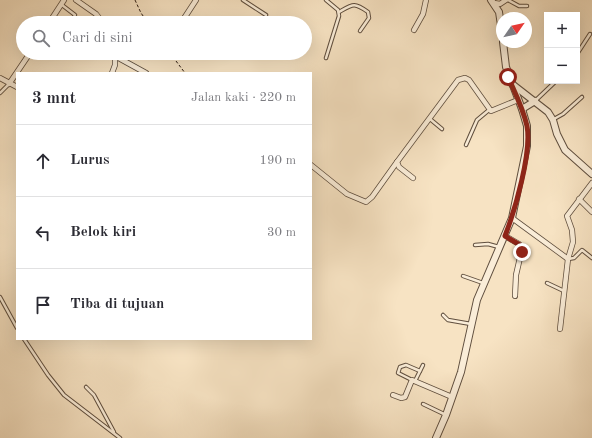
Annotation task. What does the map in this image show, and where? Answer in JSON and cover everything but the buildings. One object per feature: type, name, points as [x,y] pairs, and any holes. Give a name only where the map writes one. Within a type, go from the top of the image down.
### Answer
[{"type":"street","points":[[54,16],[64,0]]},
{"type":"street","points":[[76,0],[98,16]]},
{"type":"street","points":[[186,16],[196,0]]},
{"type":"street","points":[[414,30],[423,14],[426,0]]},
{"type":"street","points":[[493,2],[500,4],[507,0]]},
{"type":"street","points":[[493,2],[498,12]]},
{"type":"street","points":[[436,438],[446,415],[461,372],[471,324],[483,283],[512,218],[528,146],[527,126],[506,67],[504,48]]},
{"type":"street","points":[[17,72],[25,60]]},
{"type":"street","points":[[112,72],[115,65],[115,60]]},
{"type":"street","points":[[124,60],[144,72]]},
{"type":"street","points":[[9,84],[16,74]]},
{"type":"street","points":[[0,78],[16,87]]},
{"type":"street","points":[[312,165],[347,194],[366,202],[372,197],[429,118],[462,78],[469,80],[489,110],[493,111],[518,100]]},
{"type":"street","points":[[512,84],[535,101],[553,120],[557,134],[565,150],[592,174]]},
{"type":"street","points":[[522,109],[535,101]]},
{"type":"street","points":[[397,162],[399,167],[413,178]]},
{"type":"street","points":[[560,329],[568,259],[573,236],[567,216],[592,183]]},
{"type":"street","points":[[579,199],[592,212]]},
{"type":"street","points":[[512,218],[568,259]]},
{"type":"street","points":[[505,236],[519,244],[522,249],[516,275],[515,296]]},
{"type":"street","points":[[393,395],[401,398],[405,396],[414,381],[452,397]]},
{"type":"lane","points":[[243,0],[266,15]]},
{"type":"lane","points":[[326,0],[339,12]]},
{"type":"lane","points":[[507,0],[519,6],[527,6]]},
{"type":"lane","points":[[339,12],[353,4],[357,4],[368,12],[369,18],[360,31]]},
{"type":"lane","points":[[61,5],[74,16]]},
{"type":"lane","points":[[326,58],[339,12]]},
{"type":"lane","points":[[580,49],[590,34]]},
{"type":"lane","points":[[0,93],[9,84]]},
{"type":"lane","points":[[535,101],[553,84]]},
{"type":"lane","points":[[553,120],[563,114],[582,97]]},
{"type":"lane","points":[[466,145],[477,120],[489,110]]},
{"type":"lane","points":[[429,118],[442,129]]},
{"type":"lane","points":[[475,246],[488,244],[500,247]]},
{"type":"lane","points":[[568,259],[574,258],[582,250],[592,258]]},
{"type":"lane","points":[[462,276],[483,283]]},
{"type":"lane","points":[[547,283],[564,292]]},
{"type":"lane","points":[[0,297],[16,326]]},
{"type":"lane","points":[[443,315],[448,320],[471,324]]},
{"type":"lane","points":[[25,340],[48,375],[64,394],[120,438]]},
{"type":"lane","points":[[420,371],[406,365],[400,367],[398,373],[414,381],[420,371],[423,365]]},
{"type":"lane","points":[[86,387],[94,395],[116,435]]},
{"type":"lane","points":[[423,404],[446,415]]},
{"type":"path","points":[[135,0],[143,16]]},
{"type":"path","points":[[175,60],[184,72]]},
{"type":"route","points":[[508,77],[522,109],[527,126],[528,146],[512,218],[505,236],[519,244],[522,252]]}]
